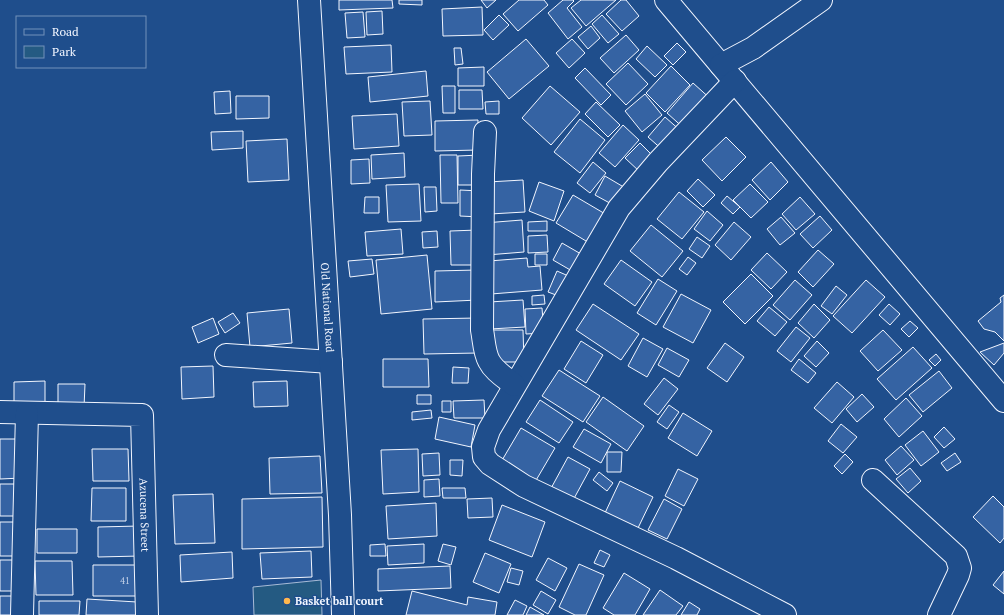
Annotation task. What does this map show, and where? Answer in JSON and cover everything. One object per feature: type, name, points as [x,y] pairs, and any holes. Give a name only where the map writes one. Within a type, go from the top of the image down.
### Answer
[{"type":"street","name":"Old National Road","points":[[309,0],[340,515],[343,615]]},
{"type":"street","points":[[666,0],[1004,401]]},
{"type":"street","points":[[785,615],[676,558],[524,486],[490,464],[484,457],[483,447],[489,430],[514,385],[619,208],[658,162],[728,73],[753,48],[822,0]]},
{"type":"street","points":[[485,132],[483,182],[482,330],[489,361],[514,385]]},
{"type":"street","points":[[226,355],[331,362]]},
{"type":"street","points":[[0,412],[27,413],[22,615]]},
{"type":"street","name":"Azucena Street","points":[[27,413],[142,415],[147,615]]},
{"type":"street","points":[[873,480],[956,556],[960,568],[958,575],[939,615]]},
{"type":"green space","name":"Basket ball court","points":[[321,580],[322,615],[254,615],[253,587]]},
{"type":"building","points":[[339,0],[392,0],[393,8],[339,10]]},
{"type":"building","points":[[399,0],[422,0],[422,5],[399,4]]},
{"type":"building","points":[[481,0],[496,0],[487,8]]},
{"type":"building","points":[[519,0],[544,0],[548,5],[518,31],[503,14]]},
{"type":"building","points":[[563,0],[574,1],[567,8],[582,27],[568,39],[548,13]]},
{"type":"building","points":[[581,0],[616,0],[586,26],[571,8]]},
{"type":"building","points":[[621,0],[626,0],[639,16],[622,31],[606,14]]},
{"type":"building","points":[[482,7],[483,35],[443,36],[442,9]]},
{"type":"building","points":[[382,11],[383,34],[367,35],[366,12]]},
{"type":"building","points":[[363,12],[365,37],[347,38],[345,13]]},
{"type":"building","points":[[499,15],[509,25],[493,40],[484,30]]},
{"type":"building","points":[[602,15],[619,34],[608,43],[592,24]]},
{"type":"building","points":[[591,26],[600,38],[588,49],[578,37]]},
{"type":"building","points":[[626,35],[639,50],[614,73],[600,58]]},
{"type":"building","points":[[526,39],[549,66],[509,99],[487,72]]},
{"type":"building","points":[[572,39],[585,53],[569,68],[556,53]]},
{"type":"building","points":[[677,43],[686,52],[673,65],[664,56]]},
{"type":"building","points":[[391,45],[392,72],[346,74],[344,47]]},
{"type":"building","points":[[647,46],[667,65],[655,77],[636,59]]},
{"type":"building","points":[[454,48],[461,48],[463,64],[455,65]]},
{"type":"building","points":[[628,63],[648,84],[626,105],[606,84]]},
{"type":"building","points":[[671,66],[690,85],[665,112],[646,93]]},
{"type":"building","points":[[484,67],[484,86],[458,86],[458,68]]},
{"type":"building","points":[[585,68],[611,95],[601,105],[575,78]]},
{"type":"building","points":[[426,71],[428,96],[370,102],[368,77]]},
{"type":"building","points":[[693,83],[713,101],[687,131],[667,113]]},
{"type":"building","points":[[442,86],[455,86],[455,113],[443,113]]},
{"type":"building","points":[[550,86],[580,112],[551,145],[522,118]]},
{"type":"building","points":[[459,90],[482,90],[483,109],[459,109]]},
{"type":"building","points":[[230,91],[231,113],[215,114],[214,92]]},
{"type":"building","points":[[645,94],[662,115],[642,132],[625,111]]},
{"type":"building","points":[[236,96],[269,96],[269,118],[236,119]]},
{"type":"building","points":[[430,101],[432,135],[404,136],[402,102]]},
{"type":"building","points":[[499,101],[499,114],[486,114],[485,102]]},
{"type":"building","points":[[596,102],[620,125],[608,137],[585,114]]},
{"type":"building","points":[[397,114],[399,146],[354,149],[352,116]]},
{"type":"building","points":[[665,117],[682,132],[665,152],[648,137]]},
{"type":"building","points":[[580,119],[605,140],[580,173],[554,152]]},
{"type":"building","points":[[478,120],[478,150],[435,151],[435,121]]},
{"type":"building","points":[[623,125],[639,140],[615,167],[599,153]]},
{"type":"building","points":[[243,131],[243,148],[212,150],[211,132]]},
{"type":"building","points":[[726,137],[746,157],[722,181],[702,160]]},
{"type":"building","points":[[287,139],[289,180],[248,182],[246,141]]},
{"type":"building","points":[[640,143],[654,157],[640,172],[625,158]]},
{"type":"building","points":[[404,153],[405,177],[372,179],[371,155]]},
{"type":"building","points":[[440,155],[457,155],[458,203],[441,203]]},
{"type":"building","points":[[480,155],[480,185],[458,185],[458,156]]},
{"type":"building","points":[[369,159],[370,183],[351,184],[351,160]]},
{"type":"building","points":[[593,162],[606,173],[590,193],[577,183]]},
{"type":"building","points":[[771,162],[788,182],[770,200],[752,180]]},
{"type":"building","points":[[605,176],[627,189],[617,207],[595,195]]},
{"type":"building","points":[[698,179],[715,195],[703,207],[687,191]]},
{"type":"building","points":[[523,180],[525,212],[490,214],[488,182]]},
{"type":"building","points":[[539,182],[564,191],[554,221],[529,211]]},
{"type":"building","points":[[419,184],[421,221],[388,222],[386,185]]},
{"type":"building","points":[[750,184],[768,202],[751,218],[733,200]]},
{"type":"building","points":[[424,187],[436,187],[437,211],[425,212]]},
{"type":"building","points":[[460,190],[481,191],[480,217],[460,216]]},
{"type":"building","points":[[679,192],[704,212],[682,239],[657,219]]},
{"type":"building","points":[[573,195],[607,215],[591,244],[556,223]]},
{"type":"building","points":[[727,196],[740,207],[733,214],[721,203]]},
{"type":"building","points":[[365,197],[379,197],[379,213],[364,213]]},
{"type":"building","points":[[800,197],[815,214],[796,230],[782,214]]},
{"type":"building","points":[[707,211],[723,225],[710,241],[694,229]]},
{"type":"building","points":[[820,216],[832,230],[813,248],[800,234]]},
{"type":"building","points":[[781,217],[795,233],[780,245],[767,229]]},
{"type":"building","points":[[522,220],[524,252],[487,255],[484,223]]},
{"type":"building","points":[[547,221],[547,231],[528,231],[528,222]]},
{"type":"building","points":[[734,222],[751,237],[731,260],[715,245]]},
{"type":"building","points":[[651,225],[683,251],[662,277],[630,251]]},
{"type":"building","points":[[401,229],[403,254],[367,256],[365,232]]},
{"type":"building","points":[[478,230],[479,265],[451,265],[450,231]]},
{"type":"building","points":[[437,231],[438,247],[423,248],[422,232]]},
{"type":"building","points":[[547,235],[548,252],[528,253],[528,236]]},
{"type":"building","points":[[697,237],[710,246],[702,258],[689,249]]},
{"type":"building","points":[[562,243],[581,254],[572,271],[553,260]]},
{"type":"building","points":[[818,250],[834,264],[813,287],[798,272]]},
{"type":"building","points":[[767,253],[787,272],[771,289],[751,270]]},
{"type":"building","points":[[535,254],[547,254],[547,265],[535,265]]},
{"type":"building","points":[[427,255],[432,309],[381,314],[376,260]]},
{"type":"building","points":[[688,257],[696,263],[687,275],[679,269]]},
{"type":"building","points":[[527,258],[528,267],[540,266],[542,290],[491,294],[489,261]]},
{"type":"building","points":[[372,259],[374,274],[350,277],[348,261]]},
{"type":"building","points":[[621,260],[652,282],[635,306],[604,284]]},
{"type":"building","points":[[477,270],[478,300],[435,302],[435,271]]},
{"type":"building","points":[[557,271],[573,278],[564,298],[548,292]]},
{"type":"building","points":[[751,274],[773,296],[745,324],[723,302]]},
{"type":"building","points":[[658,279],[677,291],[656,325],[637,313]]},
{"type":"building","points":[[795,280],[812,295],[790,320],[773,305]]},
{"type":"building","points":[[866,280],[885,297],[852,333],[833,316]]},
{"type":"building","points":[[836,286],[847,295],[832,314],[821,306]]},
{"type":"building","points":[[681,294],[711,310],[693,343],[663,327]]},
{"type":"building","points":[[544,295],[545,304],[532,305],[532,296]]},
{"type":"building","points":[[1004,295],[1004,341],[995,332],[984,329],[978,321],[1001,302],[1000,298]]},
{"type":"building","points":[[523,300],[525,327],[490,329],[489,302]]},
{"type":"building","points":[[593,304],[639,334],[621,360],[576,330]]},
{"type":"building","points":[[814,304],[830,320],[814,338],[798,323]]},
{"type":"building","points":[[889,304],[900,314],[890,325],[879,315]]},
{"type":"building","points":[[769,307],[787,322],[775,336],[757,321]]},
{"type":"building","points":[[542,308],[544,333],[526,334],[525,309]]},
{"type":"building","points":[[289,309],[292,343],[250,347],[247,313]]},
{"type":"building","points":[[233,313],[240,323],[225,333],[218,322]]},
{"type":"building","points":[[213,318],[219,334],[198,343],[192,327]]},
{"type":"building","points":[[477,318],[478,353],[424,354],[423,319]]},
{"type":"building","points":[[910,321],[918,328],[909,337],[901,329]]},
{"type":"building","points":[[796,327],[810,338],[791,362],[777,351]]},
{"type":"building","points":[[491,330],[523,330],[524,362],[491,362]]},
{"type":"building","points":[[883,330],[902,350],[878,371],[860,351]]},
{"type":"building","points":[[643,338],[663,349],[647,377],[628,366]]},
{"type":"building","points":[[581,341],[603,355],[586,383],[564,369]]},
{"type":"building","points":[[817,341],[829,353],[816,367],[804,356]]},
{"type":"building","points":[[725,343],[744,357],[727,382],[707,368]]},
{"type":"building","points":[[1004,343],[1004,353],[994,365],[980,352]]},
{"type":"building","points":[[913,347],[932,368],[896,400],[877,379]]},
{"type":"building","points":[[667,348],[689,360],[679,377],[658,365]]},
{"type":"building","points":[[936,354],[941,360],[935,366],[929,360]]},
{"type":"building","points":[[383,359],[428,359],[429,387],[383,387]]},
{"type":"building","points":[[799,359],[816,373],[808,383],[791,370]]},
{"type":"building","points":[[213,366],[214,397],[182,399],[181,367]]},
{"type":"building","points":[[453,367],[469,368],[468,383],[452,383]]},
{"type":"building","points":[[559,370],[600,396],[583,422],[542,396]]},
{"type":"building","points":[[939,371],[952,388],[923,412],[909,395]]},
{"type":"building","points":[[664,378],[678,389],[658,415],[644,404]]},
{"type":"building","points":[[45,381],[45,407],[14,407],[14,382]]},
{"type":"building","points":[[287,381],[288,406],[254,407],[253,382]]},
{"type":"building","points":[[837,382],[854,397],[832,423],[814,408]]},
{"type":"building","points":[[58,384],[85,384],[84,408],[58,408]]},
{"type":"building","points":[[862,394],[874,407],[857,422],[846,409]]},
{"type":"building","points":[[417,395],[431,395],[431,404],[417,404]]},
{"type":"building","points":[[603,397],[644,426],[627,451],[586,422]]},
{"type":"building","points":[[906,398],[922,416],[899,437],[884,419]]},
{"type":"building","points":[[484,400],[485,418],[454,418],[453,401]]},
{"type":"building","points":[[540,400],[573,422],[559,443],[526,422]]},
{"type":"building","points":[[442,401],[451,401],[451,412],[442,412]]},
{"type":"building","points":[[669,405],[679,412],[667,429],[657,422]]},
{"type":"building","points":[[431,410],[432,418],[412,420],[412,412]]},
{"type":"building","points":[[683,413],[712,431],[697,456],[668,438]]},
{"type":"building","points":[[439,417],[475,425],[471,447],[435,439]]},
{"type":"building","points":[[841,424],[857,437],[843,453],[828,441]]},
{"type":"building","points":[[944,427],[955,439],[944,448],[934,437]]},
{"type":"building","points":[[521,428],[555,448],[535,482],[501,462]]},
{"type":"building","points":[[584,429],[611,444],[601,463],[573,447]]},
{"type":"building","points":[[923,431],[939,452],[921,466],[905,445]]},
{"type":"building","points":[[0,439],[21,439],[22,478],[0,479]]},
{"type":"building","points":[[901,446],[914,460],[897,475],[885,460]]},
{"type":"building","points":[[92,449],[128,449],[129,481],[93,481]]},
{"type":"building","points":[[418,449],[419,492],[383,494],[381,450]]},
{"type":"building","points":[[607,452],[622,452],[621,472],[607,472]]},
{"type":"building","points":[[439,453],[440,475],[423,476],[422,454]]},
{"type":"building","points":[[955,453],[961,462],[947,471],[941,463]]},
{"type":"building","points":[[845,454],[853,462],[842,474],[834,466]]},
{"type":"building","points":[[320,456],[322,493],[270,494],[269,458]]},
{"type":"building","points":[[568,457],[590,469],[571,504],[549,492]]},
{"type":"building","points":[[450,460],[463,460],[462,476],[450,475]]},
{"type":"building","points":[[910,468],[921,481],[908,493],[896,479]]},
{"type":"building","points":[[678,469],[698,479],[684,506],[665,496]]},
{"type":"building","points":[[599,472],[613,483],[607,491],[593,480]]},
{"type":"building","points":[[439,479],[440,496],[424,497],[424,480]]},
{"type":"building","points":[[620,481],[653,497],[638,528],[605,513]]},
{"type":"building","points":[[0,484],[19,484],[19,516],[0,516]]},
{"type":"building","points":[[92,488],[126,488],[126,521],[91,521]]},
{"type":"building","points":[[442,488],[465,488],[466,498],[443,498]]},
{"type":"building","points":[[213,494],[215,543],[175,544],[173,495]]},
{"type":"building","points":[[993,496],[1004,507],[1004,538],[1000,543],[973,517]]},
{"type":"building","points":[[322,497],[323,547],[242,549],[242,499]]},
{"type":"building","points":[[492,498],[493,517],[468,518],[467,499]]},
{"type":"building","points":[[664,499],[682,509],[667,539],[648,530]]},
{"type":"building","points":[[436,503],[437,536],[388,539],[386,506]]},
{"type":"building","points":[[502,505],[545,522],[532,557],[489,540]]},
{"type":"building","points":[[0,522],[20,522],[20,556],[0,556]]},
{"type":"building","points":[[139,526],[140,556],[98,557],[98,527]]},
{"type":"building","points":[[37,529],[77,529],[77,553],[37,553]]},
{"type":"building","points":[[385,544],[386,556],[370,556],[370,545]]},
{"type":"building","points":[[424,544],[424,563],[388,565],[387,546]]},
{"type":"building","points":[[443,544],[456,547],[451,565],[438,561]]},
{"type":"building","points":[[600,550],[610,555],[604,567],[594,563]]},
{"type":"building","points":[[311,551],[312,577],[262,579],[260,553]]},
{"type":"building","points":[[232,552],[233,578],[181,582],[180,555]]},
{"type":"building","points":[[485,553],[511,564],[499,593],[473,582]]},
{"type":"building","points":[[548,558],[567,568],[555,591],[536,580]]},
{"type":"building","points":[[0,560],[19,560],[19,591],[0,591]]},
{"type":"building","points":[[35,561],[72,561],[73,595],[36,595]]},
{"type":"building","points":[[579,564],[604,575],[586,615],[575,615],[559,607]]},
{"type":"building","points":[[93,565],[142,565],[142,596],[93,596]]},
{"type":"building","points":[[450,566],[451,588],[378,591],[378,569]]},
{"type":"building","points":[[511,568],[523,571],[519,585],[507,582]]},
{"type":"building","points":[[1004,571],[1004,594],[993,585]]},
{"type":"building","points":[[624,573],[650,589],[635,615],[614,615],[603,608]]},
{"type":"building","points":[[660,590],[683,606],[676,615],[643,615]]},
{"type":"building","points":[[412,591],[467,605],[468,597],[497,602],[495,615],[406,615]]},
{"type":"building","points":[[541,591],[556,600],[548,614],[533,605]]},
{"type":"building","points":[[0,596],[18,596],[18,615],[0,615]]},
{"type":"building","points":[[87,599],[137,602],[137,615],[86,615]]},
{"type":"building","points":[[515,600],[527,606],[523,615],[507,615]]},
{"type":"building","points":[[39,601],[80,601],[79,615],[39,615]]},
{"type":"building","points":[[689,602],[700,609],[697,615],[681,615]]},
{"type":"building","points":[[530,607],[544,615],[526,615]]},
{"type":"place","name":"Basket ball court","points":[[287,601]]}]
